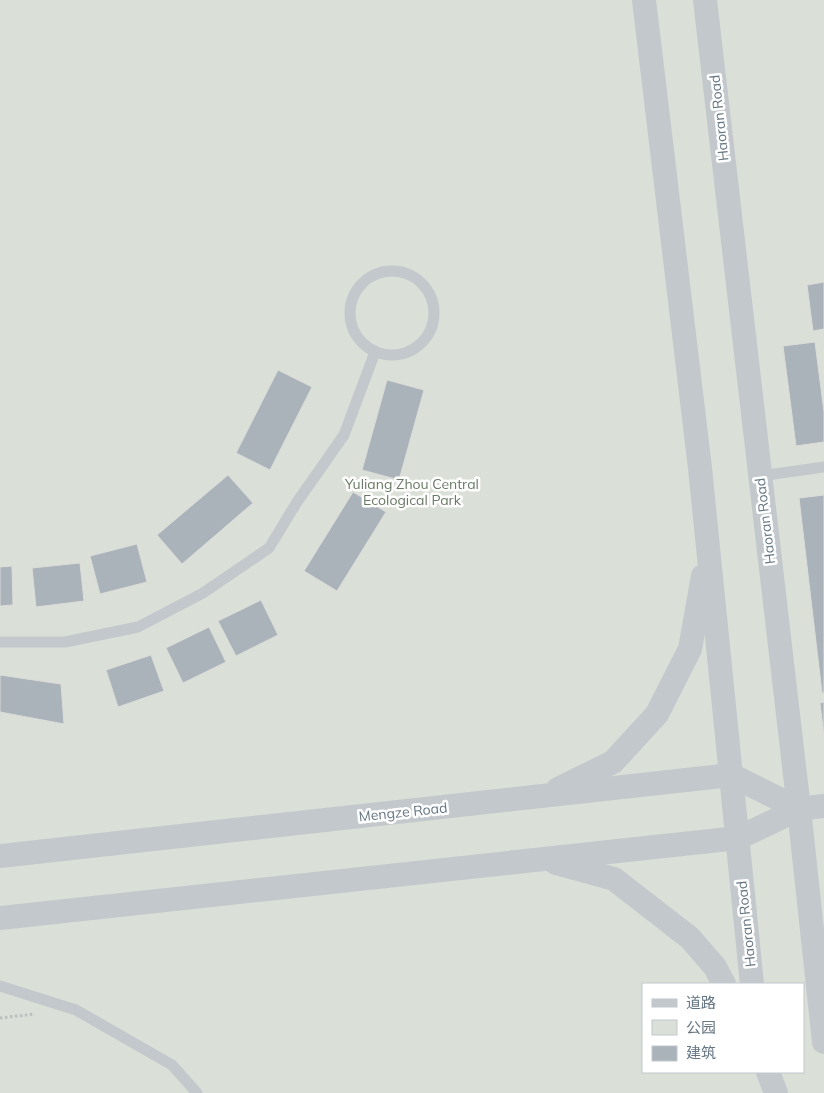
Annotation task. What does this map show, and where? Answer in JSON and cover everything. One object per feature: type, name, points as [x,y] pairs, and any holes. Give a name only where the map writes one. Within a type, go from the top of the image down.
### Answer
[{"type":"street","name":"Haoran Road","points":[[644,0],[708,547],[752,983]]},
{"type":"street","name":"Haoran Road","points":[[706,0],[824,1042]]},
{"type":"street","points":[[542,796],[613,762],[657,714],[690,649],[708,547]]},
{"type":"street","points":[[731,775],[799,809]]},
{"type":"street","name":"Mengze Road","points":[[0,856],[731,775]]},
{"type":"street","points":[[0,918],[738,838],[799,809],[824,806]]},
{"type":"street","points":[[542,860],[614,879],[690,938],[715,967],[723,983]]},
{"type":"street","points":[[768,1073],[776,1093]]},
{"type":"lane","points":[[386,271],[412,276],[423,285],[431,297],[434,311],[432,325],[426,338],[416,348],[403,354],[389,355],[375,352],[364,345],[355,334],[350,322],[350,308],[354,295],[361,284],[372,276],[386,271]]},
{"type":"lane","points":[[0,642],[65,642],[138,627],[203,593],[269,548],[297,502],[344,435],[375,352]]},
{"type":"lane","points":[[760,476],[824,467]]},
{"type":"lane","points":[[0,986],[76,1010],[172,1065],[196,1093]]},
{"type":"green space","name":"Yuliang Zhou Central Ecological Park","points":[[0,0],[824,0],[824,1093],[0,1093]]},
{"type":"building","points":[[824,282],[824,329],[813,331],[807,285]]},
{"type":"building","points":[[815,342],[824,412],[824,442],[796,446],[783,346]]},
{"type":"building","points":[[278,370],[312,387],[270,470],[236,453]]},
{"type":"building","points":[[387,380],[424,390],[399,480],[362,470]]},
{"type":"building","points":[[228,475],[253,503],[182,564],[157,535]]},
{"type":"building","points":[[353,492],[386,512],[337,591],[304,571]]},
{"type":"building","points":[[824,495],[824,693],[822,693],[799,498]]},
{"type":"building","points":[[137,544],[147,582],[100,594],[90,556]]},
{"type":"building","points":[[80,563],[84,601],[36,607],[32,568]]},
{"type":"building","points":[[12,566],[13,605],[0,606],[0,567]]},
{"type":"building","points":[[261,600],[278,635],[236,656],[218,621]]},
{"type":"building","points":[[209,627],[226,662],[183,683],[166,648]]},
{"type":"building","points":[[151,655],[164,691],[118,707],[106,670]]},
{"type":"building","points":[[0,675],[61,684],[64,724],[0,712]]},
{"type":"building","points":[[824,702],[824,737],[820,703]]}]
